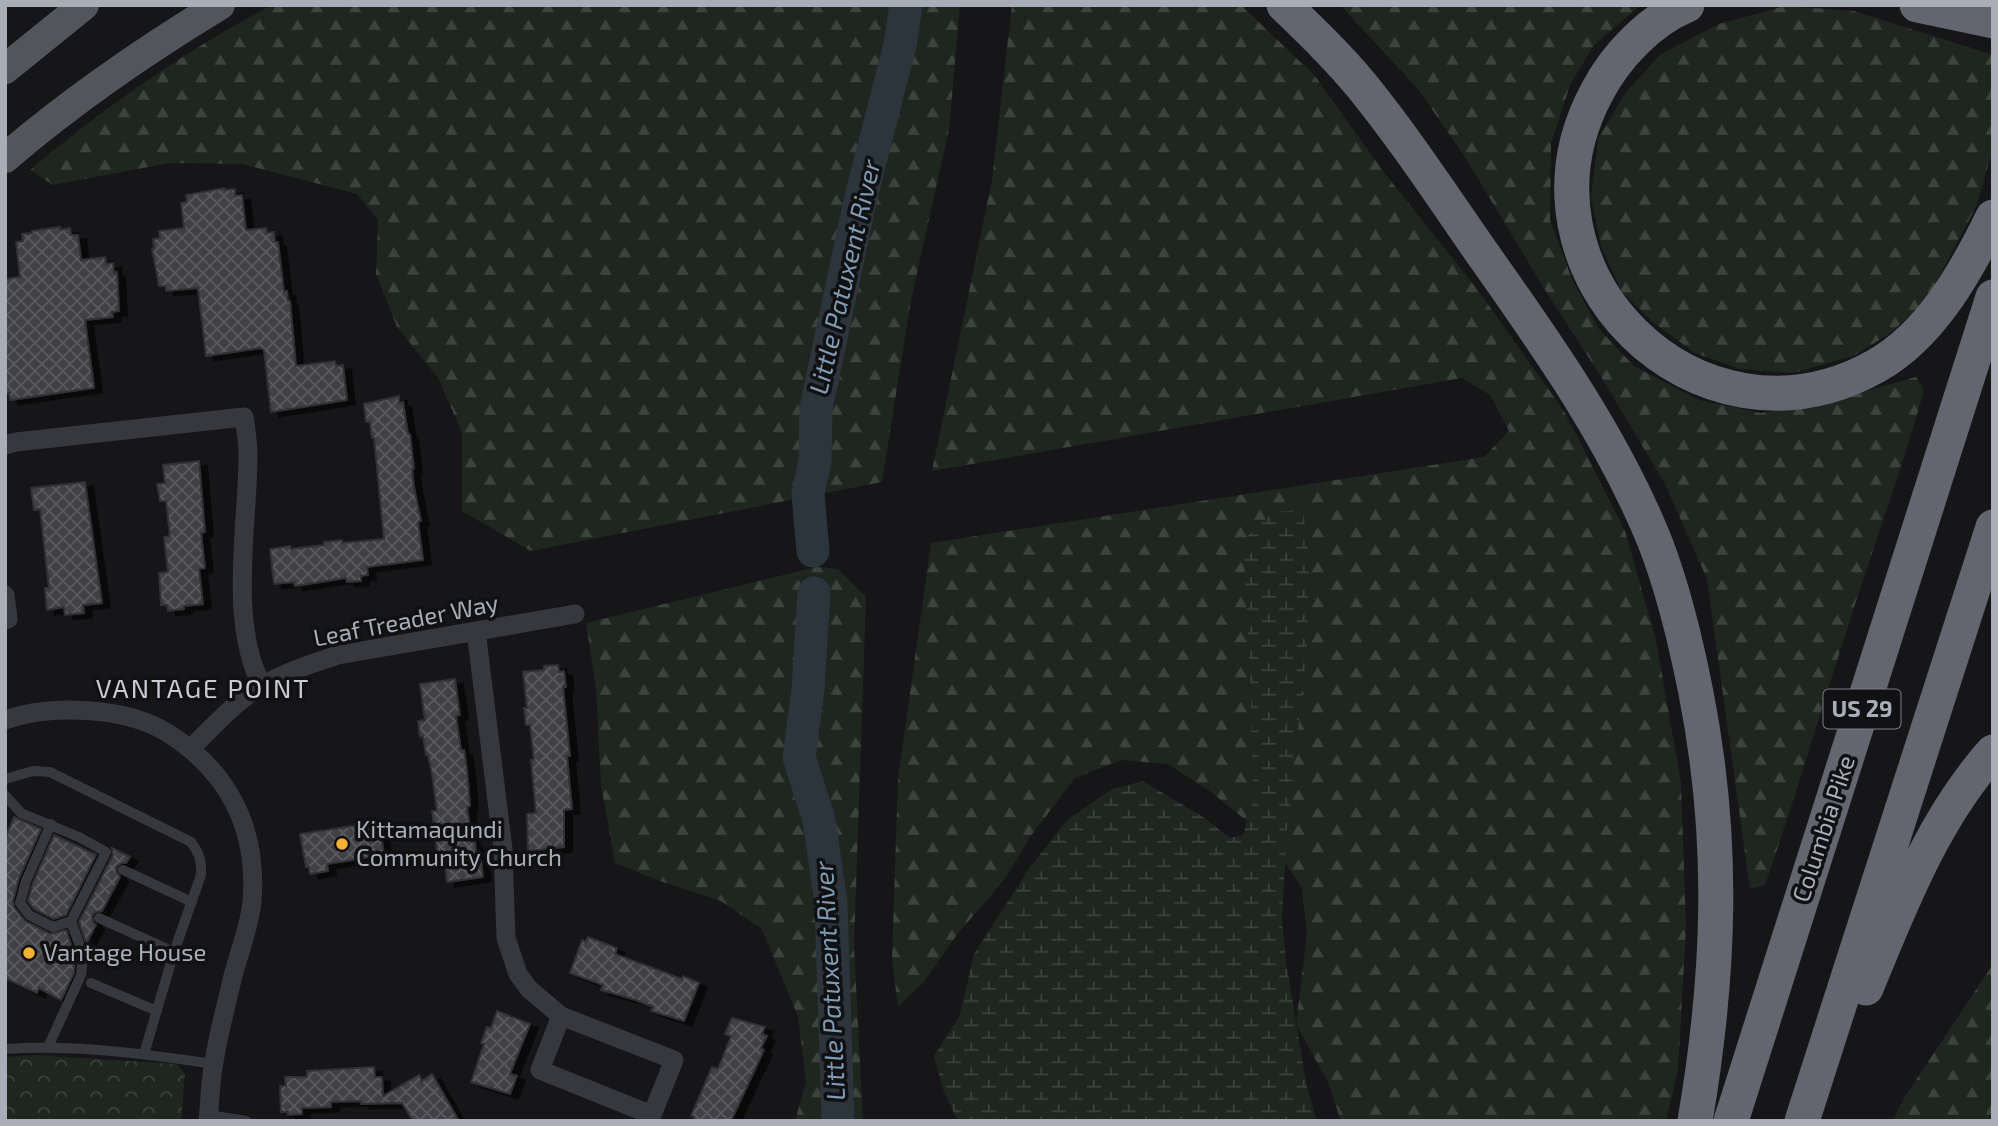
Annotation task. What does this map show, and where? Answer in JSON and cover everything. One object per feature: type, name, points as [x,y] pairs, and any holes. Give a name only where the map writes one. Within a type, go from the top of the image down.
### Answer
[{"type":"highway","points":[[1284,5],[1361,85],[1543,340],[1583,401],[1610,450],[1654,542],[1689,657],[1710,772],[1714,827],[1717,926],[1714,986],[1707,1052],[1695,1121]]},
{"type":"highway","points":[[1687,5],[1657,23],[1628,48],[1605,77],[1587,109],[1575,148],[1572,180],[1574,213],[1581,245],[1595,282],[1621,320],[1643,344],[1672,365],[1708,381],[1748,391],[1786,392],[1822,388],[1854,376],[1904,346],[1931,318],[1971,260],[1993,217]]},
{"type":"highway","points":[[1917,5],[1993,20]]},
{"type":"highway","name":"Columbia Pike","points":[[1731,1121],[1993,297]]},
{"type":"highway","name":"US 29","points":[[1802,1121],[1993,527]]},
{"type":"highway","points":[[1811,1121],[1881,953],[1938,827],[1974,773],[1993,752]]},
{"type":"main road","points":[[5,69],[84,5]]},
{"type":"main road","points":[[5,158],[117,69],[220,5]]},
{"type":"main road","points":[[1955,5],[1993,20]]},
{"type":"street","points":[[5,445],[244,417],[248,453],[242,595],[254,671],[262,686]]},
{"type":"street","points":[[5,595],[8,619],[5,620]]},
{"type":"street","name":"Leaf Treader Way","points":[[191,748],[240,701],[262,686],[288,673],[338,655],[575,614]]},
{"type":"street","points":[[476,631],[503,849],[506,938],[518,974],[529,989],[561,1016],[674,1060],[652,1115],[540,1070],[561,1016]]},
{"type":"street","points":[[5,720],[45,712],[114,714],[139,719],[191,748],[213,769],[243,819],[250,843],[252,904],[214,1064],[209,1118]]},
{"type":"lane","points":[[5,779],[33,771],[50,772],[191,842],[202,862],[201,875],[174,952],[144,1054]]},
{"type":"lane","points":[[5,795],[22,813],[51,824],[106,852],[71,921],[53,927],[29,915],[20,903],[26,881],[51,824]]},
{"type":"lane","points":[[123,870],[192,902]]},
{"type":"lane","points":[[99,918],[174,952]]},
{"type":"lane","points":[[48,1047],[80,975],[83,955],[71,921]]},
{"type":"lane","points":[[91,983],[157,1011]]},
{"type":"lane","points":[[5,1049],[48,1047],[144,1054],[214,1064]]},
{"type":"lane","points":[[209,1118],[246,1121]]},
{"type":"green space","points":[[272,5],[960,5],[949,129],[911,300],[882,482],[531,551],[462,511],[462,432],[438,378],[397,327],[376,274],[378,220],[357,194],[243,164],[169,163],[53,185],[30,170],[146,81],[208,41]]},
{"type":"green space","points":[[1012,5],[1241,5],[1315,76],[1386,175],[1477,289],[1564,411],[1625,531],[1656,640],[1681,783],[1686,928],[1678,1070],[1666,1121],[1341,1121],[1328,1082],[1296,1024],[1307,934],[1302,888],[1269,839],[1211,792],[1168,764],[1121,760],[1075,778],[1030,837],[1007,876],[956,936],[923,983],[898,1007],[892,959],[898,779],[931,543],[1484,457],[1509,431],[1490,395],[1462,378],[932,471],[992,180]]},
{"type":"green space","points":[[1340,5],[1641,5],[1594,45],[1570,85],[1551,144],[1550,220],[1572,279],[1598,328],[1634,366],[1699,400],[1761,413],[1827,402],[1916,377],[1924,390],[1765,885],[1750,889],[1707,579],[1665,484],[1463,154],[1418,89]]},
{"type":"green space","points":[[1785,6],[1854,11],[1993,55],[1993,149],[1976,207],[1927,300],[1889,334],[1853,356],[1793,373],[1740,369],[1695,353],[1654,323],[1622,292],[1601,246],[1591,198],[1598,139],[1626,92],[1661,54],[1719,24]]},
{"type":"green space","points":[[1303,510],[1309,556],[1307,647],[1286,839],[1282,921],[1306,1083],[1317,1121],[958,1121],[944,1092],[934,1056],[960,1015],[974,954],[1028,870],[1067,820],[1112,789],[1143,781],[1203,817],[1230,838],[1243,835],[1253,801],[1243,540],[1274,512]]},
{"type":"green space","points":[[816,567],[838,569],[866,597],[854,946],[863,1121],[795,1121],[806,1082],[798,1017],[762,929],[721,901],[615,863],[601,785],[596,689],[586,623]]},
{"type":"green space","points":[[1993,964],[1993,1121],[1893,1121],[1904,1098]]},
{"type":"green space","points":[[34,1055],[176,1064],[185,1074],[181,1121],[5,1121],[5,1057]]},
{"type":"building","points":[[224,188],[235,189],[235,196],[242,195],[246,230],[266,228],[267,233],[274,232],[275,242],[278,242],[284,292],[287,291],[290,301],[296,366],[335,361],[336,366],[343,365],[347,400],[271,412],[264,350],[261,348],[206,356],[198,288],[166,291],[166,286],[159,286],[152,249],[153,239],[160,238],[159,231],[184,228],[181,203],[187,202],[186,195]]},
{"type":"building","points":[[60,227],[60,230],[70,228],[71,235],[78,235],[81,260],[105,257],[106,264],[113,263],[114,273],[117,272],[119,311],[112,312],[113,317],[85,320],[94,388],[10,400],[9,393],[5,394],[5,279],[20,277],[16,242],[23,241],[22,234]]},
{"type":"building","points":[[399,396],[399,403],[403,402],[410,434],[423,560],[367,567],[368,575],[361,576],[361,581],[347,582],[346,578],[295,586],[294,582],[274,584],[270,549],[324,545],[324,542],[342,540],[342,543],[384,539],[374,438],[370,422],[366,422],[364,404]]},
{"type":"building","points":[[199,461],[205,532],[201,533],[205,568],[199,569],[203,604],[168,611],[167,605],[161,605],[159,573],[168,572],[164,537],[170,536],[166,501],[160,501],[157,484],[165,483],[163,465]]},
{"type":"building","points":[[85,482],[102,603],[83,605],[84,613],[65,615],[64,607],[47,610],[45,588],[49,588],[40,509],[34,510],[31,488]]},
{"type":"building","points":[[558,665],[559,672],[564,671],[566,687],[563,687],[572,809],[564,810],[564,847],[528,851],[527,814],[536,813],[531,760],[534,760],[530,725],[526,725],[523,672],[544,670],[544,666]]},
{"type":"building","points":[[455,679],[460,715],[456,716],[467,770],[470,806],[467,807],[472,842],[475,842],[477,859],[481,859],[483,877],[447,882],[445,863],[442,864],[441,859],[438,859],[432,811],[437,811],[432,774],[423,736],[420,737],[418,721],[425,720],[420,684]]},
{"type":"building","points":[[14,817],[41,829],[19,878],[14,907],[25,921],[50,934],[66,930],[75,956],[74,973],[61,1000],[39,988],[37,993],[5,978],[5,839]]},
{"type":"building","name":"Kittamaqundi Community Church","points":[[379,822],[384,855],[327,864],[328,871],[310,874],[309,867],[306,867],[300,834]]},
{"type":"building","points":[[54,835],[96,855],[66,915],[54,919],[34,909],[28,901]]},
{"type":"building","points":[[112,848],[130,857],[126,863],[117,866],[116,871],[120,877],[102,911],[95,912],[92,916],[96,925],[87,942],[89,951],[79,922],[113,855]]},
{"type":"building","points":[[588,937],[617,948],[615,954],[699,983],[684,1021],[651,1011],[653,1007],[636,1000],[601,990],[603,985],[570,973],[582,940],[586,942]]},
{"type":"building","points":[[497,1011],[530,1024],[510,1074],[517,1076],[510,1094],[471,1082],[484,1044],[481,1043],[487,1027],[491,1028]]},
{"type":"building","points":[[732,1018],[765,1027],[762,1034],[767,1036],[761,1048],[764,1050],[731,1121],[693,1121],[694,1117],[691,1116],[712,1067],[718,1069],[731,1036],[725,1034]]},
{"type":"building","points":[[374,1067],[375,1077],[382,1077],[383,1096],[419,1075],[422,1081],[432,1074],[459,1121],[413,1121],[402,1103],[331,1102],[331,1107],[302,1108],[302,1114],[288,1115],[288,1112],[281,1112],[280,1086],[286,1086],[285,1077],[307,1077],[307,1071]]},
{"type":"waterway","name":"Little Patuxent River","points":[[813,551],[808,494],[815,461],[816,408],[861,197],[900,45],[906,5]]},
{"type":"waterway","name":"Little Patuxent River","points":[[814,593],[808,689],[799,757],[819,820],[831,903],[838,1121]]},
{"type":"place","name":"Kittamaqundi Community Church","points":[[342,844]]},
{"type":"place","name":"Vantage House","points":[[29,953]]},
{"type":"district","name":"VANTAGE POINT","points":[[203,689]]}]
